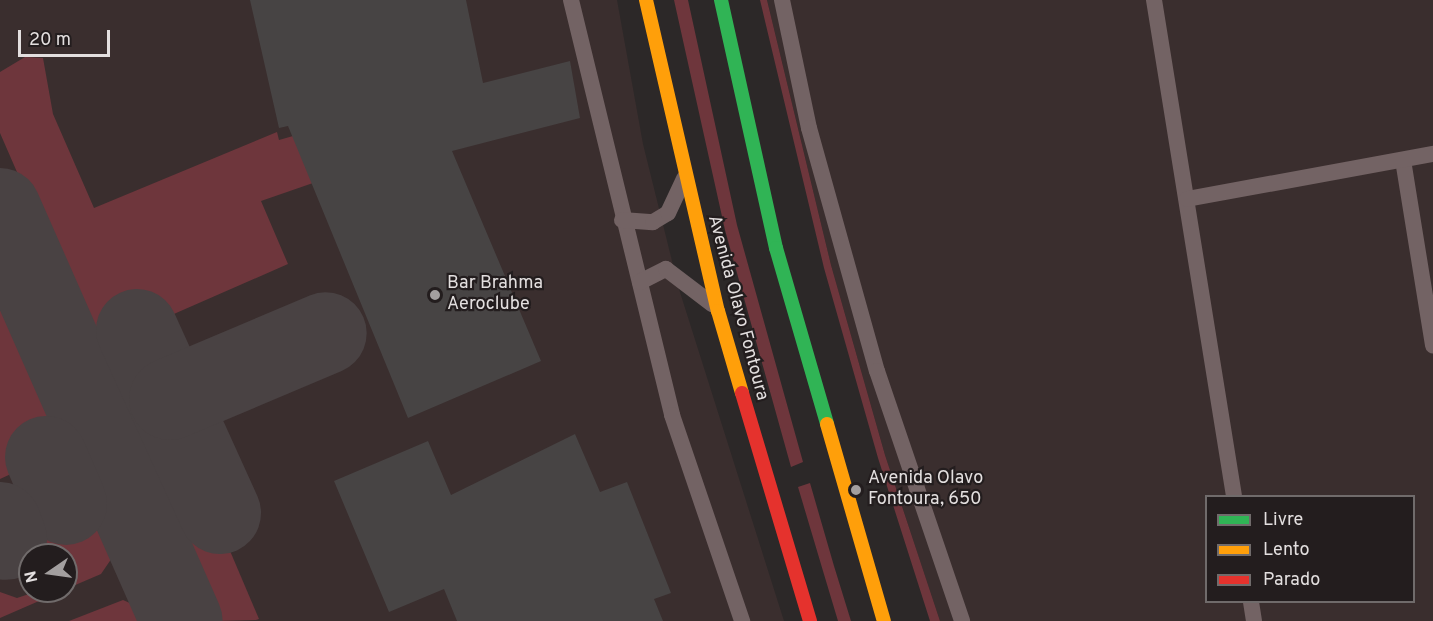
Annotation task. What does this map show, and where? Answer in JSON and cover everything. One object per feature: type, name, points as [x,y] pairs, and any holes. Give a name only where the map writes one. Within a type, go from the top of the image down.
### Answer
[{"type":"main road","name":"Avenida Olavo Fontoura","points":[[646,0],[684,177],[718,311],[810,621]]},
{"type":"main road","points":[[721,0],[777,248],[884,621]]},
{"type":"lane","points":[[571,0],[622,220],[640,282],[672,415],[741,621]]},
{"type":"lane","points":[[782,0],[809,128],[878,371],[962,621]]},
{"type":"lane","points":[[1154,0],[1234,495]]},
{"type":"lane","points":[[1187,199],[1433,154]]},
{"type":"lane","points":[[1403,160],[1433,346]]},
{"type":"lane","points":[[622,220],[653,222],[668,213],[684,177]]},
{"type":"lane","points":[[640,282],[666,269],[699,290],[718,311]]},
{"type":"lane","points":[[1251,603],[1254,621]]},
{"type":"shaded area","points":[[0,0],[617,0],[643,144],[679,289],[784,621],[0,621]]},
{"type":"shaded area","points":[[674,0],[688,0],[737,225],[803,462],[791,467],[725,230]]},
{"type":"shaded area","points":[[760,0],[767,0],[831,265],[885,455],[940,621],[930,621],[878,458],[824,268]]},
{"type":"shaded area","points":[[767,0],[1433,0],[1433,621],[940,621],[885,455],[831,265]]},
{"type":"shaded area","points":[[25,57],[43,58],[53,114],[94,208],[277,132],[279,140],[293,136],[313,183],[261,201],[288,264],[94,349],[0,133],[0,72]]},
{"type":"shaded area","points":[[0,310],[12,322],[57,420],[46,458],[0,479]]},
{"type":"shaded area","points":[[810,483],[851,621],[838,621],[798,487]]},
{"type":"shaded area","points":[[66,504],[97,511],[116,552],[101,574],[78,584],[78,543],[37,543],[18,537],[15,524],[40,511]]},
{"type":"shaded area","points":[[216,518],[259,619],[216,621],[179,536]]},
{"type":"shaded area","points":[[0,592],[17,598],[18,603],[34,603],[0,618]]},
{"type":"shaded area","points":[[123,600],[139,607],[146,621],[69,621]]},
{"type":"building","points":[[250,0],[466,0],[483,83],[570,61],[580,118],[452,151],[541,361],[408,418],[288,126],[279,128]]},
{"type":"building","points":[[575,434],[600,492],[627,482],[671,593],[654,599],[663,621],[457,621],[444,589],[389,612],[334,481],[428,441],[451,495]]},
{"type":"taxiway","points":[[0,209],[182,621]]},
{"type":"taxiway","points":[[137,330],[220,513]]},
{"type":"taxiway","points":[[170,399],[326,333]]},
{"type":"taxiway","points":[[46,457],[66,504]]},
{"type":"taxiway","points":[[0,523],[6,539]]},
{"type":"traffic: fast","points":[[721,0],[776,248],[827,424]]},
{"type":"traffic: slow","points":[[646,0],[718,311],[742,393]]},
{"type":"traffic: slow","points":[[827,424],[884,621]]},
{"type":"traffic: jam","points":[[742,393],[810,621]]},
{"type":"place","name":"Bar Brahma Aeroclube","points":[[435,295]]},
{"type":"place","name":"Avenida Olavo Fontoura, 650","points":[[856,490]]}]
